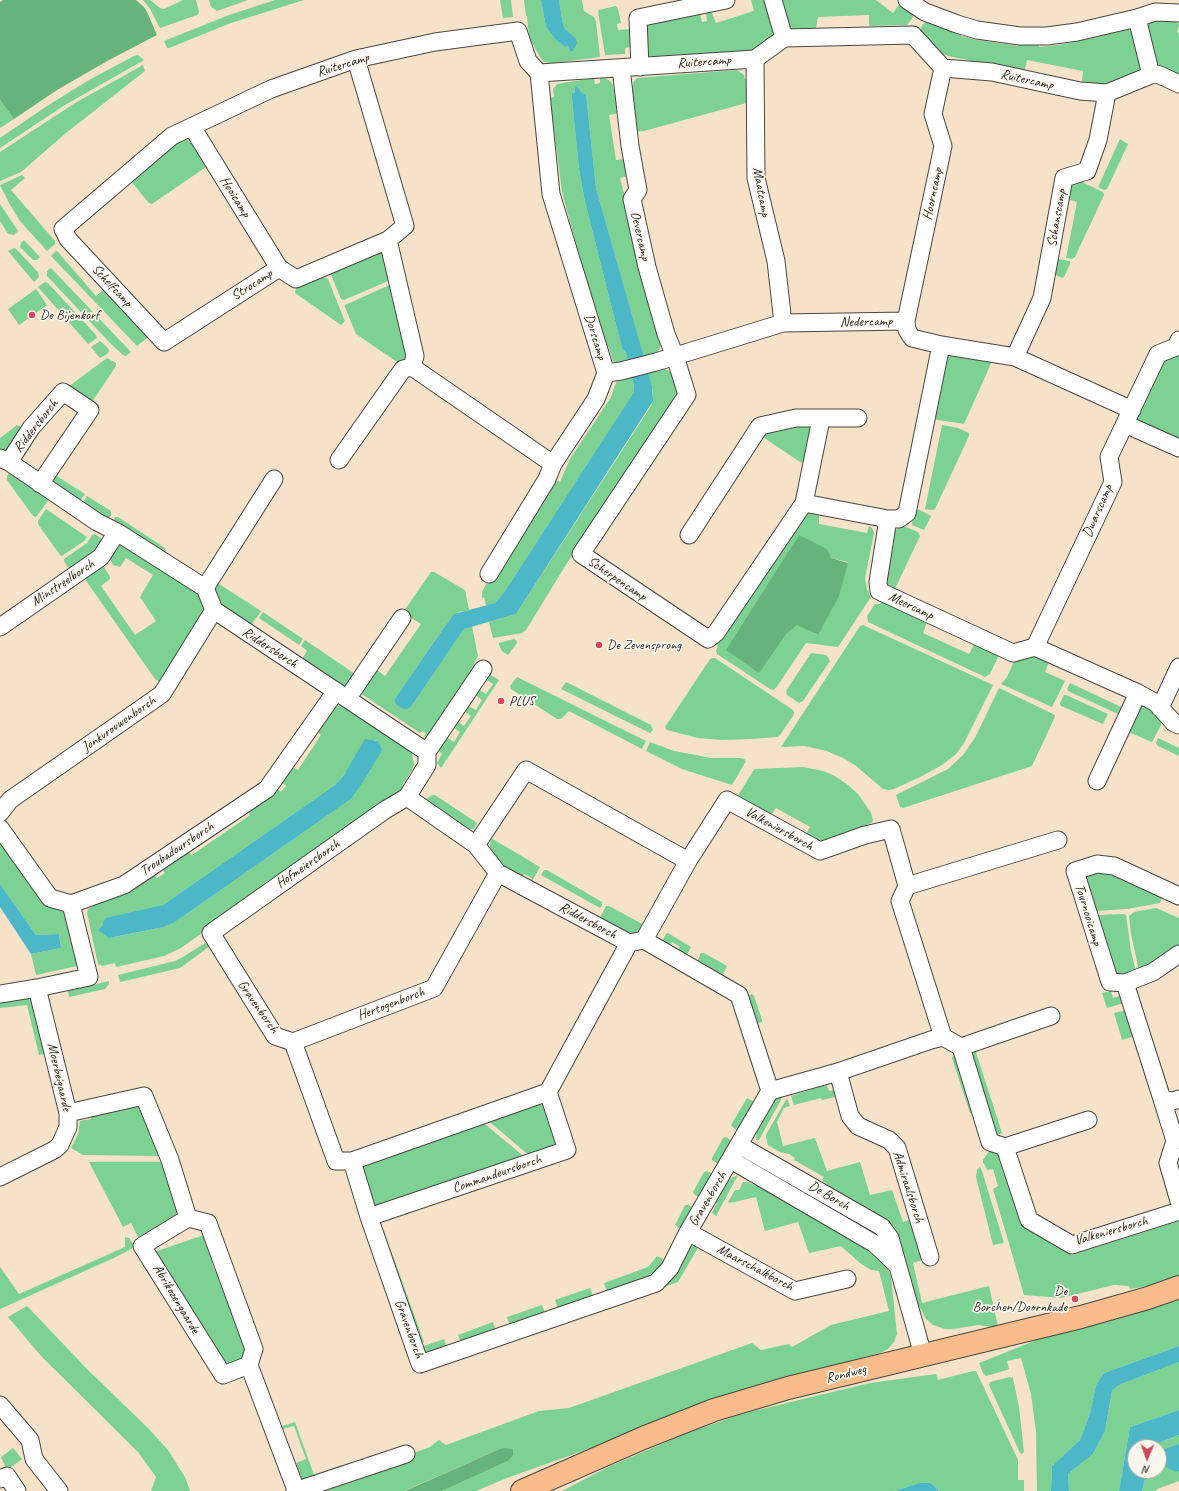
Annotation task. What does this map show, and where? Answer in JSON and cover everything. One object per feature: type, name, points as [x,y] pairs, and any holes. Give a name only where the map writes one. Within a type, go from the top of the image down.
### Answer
[{"type":"main road","name":"Rondweg","points":[[522,1491],[643,1438],[714,1410],[788,1388],[1081,1317],[1148,1298],[1179,1287]]},
{"type":"street","points":[[640,67],[638,18],[726,0]]},
{"type":"street","points":[[772,0],[784,38]]},
{"type":"street","points":[[907,0],[925,12],[977,30],[1020,36],[1047,36],[1077,32],[1137,18],[1155,12],[1179,13]]},
{"type":"street","points":[[913,35],[925,12]]},
{"type":"street","points":[[1137,18],[1151,75],[1157,74],[1179,84]]},
{"type":"street","name":"Ruitercamp","points":[[62,229],[172,136],[271,89],[356,59],[435,42],[518,31],[528,61],[539,73],[755,59]]},
{"type":"street","points":[[755,59],[784,38],[913,35],[943,68]]},
{"type":"street","name":"Strocamp","points":[[164,342],[279,268],[296,280],[388,240],[405,226],[356,59]]},
{"type":"street","name":"Maatcamp","points":[[755,59],[756,178],[776,261],[783,324]]},
{"type":"street","name":"Oevercamp","points":[[621,68],[630,146],[638,190],[632,199],[647,267],[666,334],[675,356]]},
{"type":"street","name":"Ruitercamp","points":[[943,68],[992,72],[1080,91],[1107,93],[1151,75]]},
{"type":"street","name":"Hoorncamp","points":[[906,321],[943,146],[934,114],[943,68]]},
{"type":"street","name":"Dorscamp","points":[[489,574],[547,479],[553,464],[614,372],[551,194],[539,73]]},
{"type":"street","name":"Schanscamp","points":[[1015,357],[1042,298],[1064,178],[1087,171],[1098,140],[1107,93]]},
{"type":"street","name":"Hooicamp","points":[[192,127],[279,268]]},
{"type":"street","name":"Schelfcamp","points":[[62,229],[68,239],[164,342]]},
{"type":"street","points":[[388,240],[415,356],[412,367]]},
{"type":"street","name":"Nedercamp","points":[[614,372],[656,362],[783,324],[906,321],[907,330],[912,338],[941,345],[1015,357],[1128,417],[1179,448]]},
{"type":"street","name":"Dwarscamp","points":[[1035,647],[1113,482],[1109,456],[1158,354],[1176,347],[1179,340]]},
{"type":"street","points":[[804,503],[888,520],[899,519],[907,513],[941,345]]},
{"type":"street","name":"Scherpencamp","points":[[675,356],[687,395],[580,554],[708,639],[716,633],[804,503],[821,419]]},
{"type":"street","points":[[339,460],[403,369],[412,367],[553,464]]},
{"type":"street","name":"Riddersborch","points":[[40,484],[90,410],[62,392],[4,460],[96,522],[117,532],[206,588]]},
{"type":"street","points":[[689,535],[760,426],[796,418],[858,418]]},
{"type":"street","points":[[214,610],[206,588],[274,479]]},
{"type":"street","name":"Meercamp","points":[[888,520],[878,582],[880,591],[1013,654],[1035,647]]},
{"type":"street","name":"Minstreelborch","points":[[0,627],[101,557],[117,532]]},
{"type":"street","name":"Riddersborch","points":[[214,610],[427,752]]},
{"type":"street","name":"Jonkvrouwenborch","points":[[0,813],[10,800],[162,694],[214,610]]},
{"type":"street","points":[[342,695],[402,618]]},
{"type":"street","points":[[1035,647],[1138,693],[1156,703],[1174,723],[1179,725]]},
{"type":"street","points":[[1160,708],[1179,667]]},
{"type":"street","points":[[407,797],[427,765],[427,752],[484,669]]},
{"type":"street","points":[[1097,781],[1138,693]]},
{"type":"street","name":"Troubadoursborch","points":[[71,904],[124,885],[266,789],[342,695]]},
{"type":"street","points":[[476,845],[526,770],[688,862]]},
{"type":"street","name":"Riddersborch","points":[[407,797],[476,845],[498,873],[739,995],[770,1091]]},
{"type":"street","name":"Hofmeiersborch","points":[[211,933],[378,815],[407,797]]},
{"type":"street","name":"Valkeniersborch","points":[[636,942],[727,800],[820,851],[865,835],[891,829],[907,886]]},
{"type":"street","points":[[0,828],[50,898],[71,904],[89,977],[0,994]]},
{"type":"street","points":[[943,1037],[900,901],[907,886],[1058,840]]},
{"type":"street","name":"Tournooicamp","points":[[1125,983],[1110,982],[1075,871],[1097,864],[1114,866],[1179,896]]},
{"type":"street","name":"Hertogenborch","points":[[293,1042],[434,988],[498,873]]},
{"type":"street","name":"Gravenborch","points":[[211,933],[275,1036],[293,1042],[336,1161],[352,1161],[369,1217],[420,1364],[656,1283],[670,1268],[688,1232],[770,1091]]},
{"type":"street","points":[[352,1161],[548,1092],[636,942]]},
{"type":"street","points":[[1179,954],[1153,972],[1125,983],[1162,1100],[1177,1141],[1168,1163],[1179,1201]]},
{"type":"street","name":"Moerbeigaarde","points":[[0,1177],[54,1150],[60,1145],[68,1127],[68,1113],[37,988]]},
{"type":"street","points":[[961,1047],[1051,1016]]},
{"type":"street","points":[[770,1091],[838,1072],[943,1037],[961,1047],[990,1142],[1005,1147],[1088,1120]]},
{"type":"street","name":"Admiraalsborch","points":[[838,1072],[850,1116],[858,1126],[889,1140],[897,1148],[930,1257]]},
{"type":"street","name":"Commandeursborch","points":[[369,1217],[567,1150],[548,1092]]},
{"type":"street","points":[[68,1113],[144,1096],[170,1160],[188,1218],[208,1223],[254,1349],[249,1365],[296,1491],[406,1454]]},
{"type":"street","points":[[1162,1100],[1173,1101],[1179,1098]]},
{"type":"street","name":"De Borch","points":[[739,1145],[882,1227],[890,1238],[923,1355]]},
{"type":"street","name":"Valkeniersborch","points":[[1005,1147],[1029,1220],[1072,1245],[1179,1210]]},
{"type":"street","name":"De Borch","points":[[731,1160],[875,1244],[897,1265]]},
{"type":"street","name":"Abrikozengaarde","points":[[188,1218],[142,1246],[222,1375],[249,1365]]},
{"type":"street","name":"Maarschalkborch","points":[[688,1232],[795,1291],[848,1279]]},
{"type":"street","points":[[0,1405],[30,1440],[34,1459],[59,1491]]},
{"type":"street","points":[[0,1479],[7,1476],[17,1491]]},
{"type":"green space","points":[[3,0],[136,0],[147,12],[157,35],[109,60],[57,90],[14,119],[0,100],[0,2]]},
{"type":"green space","points":[[143,0],[150,0],[160,8],[164,9],[183,0],[196,0],[199,12],[197,15],[160,28],[150,9]]},
{"type":"green space","points":[[209,0],[248,0],[217,11],[211,7]]},
{"type":"green space","points":[[275,0],[304,0],[231,23],[169,48],[167,48],[164,41],[229,15]]},
{"type":"green space","points":[[500,0],[511,0],[513,17],[503,18]]},
{"type":"green space","points":[[524,0],[541,0],[546,27],[556,40],[565,47],[568,46],[570,51],[575,45],[576,40],[563,25],[559,0],[582,0],[584,11],[594,17],[596,21],[600,57],[554,63],[544,62],[529,37]]},
{"type":"green space","points":[[751,0],[765,0],[777,33],[753,50],[743,52],[646,58],[646,27],[650,24],[700,14],[702,22],[707,21],[706,13],[710,11],[716,23],[754,11]]},
{"type":"green space","points":[[779,0],[876,0],[893,13],[900,3],[913,14],[913,17],[907,25],[871,26],[869,25],[869,15],[818,17],[816,28],[788,29]]},
{"type":"green space","points":[[616,6],[621,23],[617,24],[618,30],[630,29],[632,47],[625,48],[625,54],[605,55],[598,12],[599,10]]},
{"type":"green space","points":[[1179,18],[1177,23],[1179,26],[1177,32],[1179,34],[1179,75],[1155,63],[1146,29],[1151,20]]},
{"type":"green space","points":[[927,21],[962,33],[961,36],[977,40],[1018,46],[1018,43],[1039,42],[1039,47],[1059,45],[1103,36],[1103,32],[1127,28],[1134,34],[1143,70],[1101,85],[1082,82],[1083,71],[1027,60],[1025,69],[1022,71],[948,56],[943,54],[920,33],[923,24]]},
{"type":"green space","points":[[138,55],[144,60],[65,105],[0,148],[0,138],[47,106],[89,80]]},
{"type":"green space","points":[[143,65],[145,71],[66,133],[21,172],[0,181],[0,152],[75,103]]},
{"type":"green space","points":[[737,70],[744,75],[745,79],[750,79],[750,102],[644,131],[634,132],[628,86],[633,85],[637,78]]},
{"type":"green space","points":[[594,78],[595,84],[600,83],[600,78],[607,79],[612,83],[614,90],[617,90],[619,113],[609,115],[616,160],[625,159],[629,176],[620,178],[662,341],[660,342],[660,348],[658,351],[654,354],[643,356],[596,188],[586,94],[582,93],[577,86],[575,87],[572,99],[579,169],[585,202],[622,348],[626,353],[628,360],[617,363],[613,361],[608,346],[604,347],[562,192],[550,98],[554,97],[553,89],[557,84]]},
{"type":"green space","points":[[0,100],[14,119],[0,128]]},
{"type":"green space","points":[[1120,139],[1128,144],[1107,189],[1104,190],[1098,187]]},
{"type":"green space","points":[[188,140],[190,142],[206,167],[152,204],[149,203],[129,179],[178,141]]},
{"type":"green space","points":[[22,175],[25,178],[11,190],[55,241],[55,244],[47,251],[20,221],[0,185]]},
{"type":"green space","points":[[1080,181],[1103,192],[1104,195],[1075,257],[1072,259],[1066,258],[1077,202],[1066,199],[1069,185]]},
{"type":"green space","points":[[0,204],[18,231],[14,235],[8,234],[0,221]]},
{"type":"green space","points":[[24,240],[40,257],[37,260],[33,260],[20,247]]},
{"type":"green space","points":[[14,248],[38,272],[39,277],[34,282],[8,251]]},
{"type":"green space","points":[[382,250],[389,280],[344,300],[341,299],[329,270]]},
{"type":"green space","points":[[56,251],[96,296],[107,287],[151,335],[137,346],[51,256]]},
{"type":"green space","points":[[1053,258],[1070,261],[1064,277],[1062,278],[1054,274]]},
{"type":"green space","points":[[51,268],[131,352],[126,356],[123,355],[112,345],[47,276],[47,271]]},
{"type":"green space","points":[[323,277],[328,279],[345,321],[341,325],[295,293],[296,288]]},
{"type":"green space","points":[[45,282],[48,283],[96,335],[97,338],[88,344],[38,287]]},
{"type":"green space","points":[[394,283],[411,358],[397,362],[356,334],[345,307],[345,305]]},
{"type":"green space","points":[[36,289],[47,305],[19,325],[8,309]]},
{"type":"green space","points":[[100,341],[108,348],[109,351],[100,358],[91,347]]},
{"type":"green space","points":[[1179,353],[1179,443],[1140,424],[1136,418],[1160,364]]},
{"type":"green space","points":[[948,354],[993,359],[964,424],[932,419]]},
{"type":"green space","points":[[107,358],[116,363],[116,366],[92,402],[68,387]]},
{"type":"green space","points":[[663,369],[670,371],[681,395],[673,412],[567,563],[526,630],[522,633],[493,638],[489,622],[516,614],[651,406],[653,396],[648,373]]},
{"type":"green space","points":[[632,377],[634,392],[631,397],[505,591],[495,603],[486,606],[484,597],[482,598],[482,592],[485,586],[556,480],[560,482],[570,459],[611,397],[616,382]]},
{"type":"green space","points":[[793,424],[808,426],[811,429],[810,464],[800,462],[760,435]]},
{"type":"green space","points":[[17,425],[23,428],[8,455],[0,452],[0,438]]},
{"type":"green space","points":[[942,425],[958,428],[969,433],[969,436],[935,509],[925,509]]},
{"type":"green space","points":[[10,471],[50,498],[36,517],[33,516],[7,480],[7,476]]},
{"type":"green space","points":[[55,475],[85,494],[78,504],[48,484]]},
{"type":"green space","points":[[87,496],[111,511],[111,515],[106,523],[81,505]]},
{"type":"green space","points":[[46,509],[87,537],[84,541],[62,556],[60,555],[38,524],[38,521]]},
{"type":"green space","points":[[914,509],[920,510],[931,516],[924,530],[912,525]]},
{"type":"green space","points":[[808,511],[819,515],[819,524],[867,533],[869,526],[872,528],[874,533],[865,578],[867,589],[871,597],[838,647],[806,643],[776,688],[773,690],[717,654],[716,651],[718,646],[716,644],[797,517]],"holes":[[[831,558],[848,562],[817,635],[797,624],[786,634]]]},
{"type":"green space","points":[[115,517],[118,517],[165,548],[166,551],[163,555],[113,521]]},
{"type":"green space","points":[[901,527],[906,527],[918,532],[920,536],[894,591],[886,583],[892,533]]},
{"type":"green space","points":[[95,534],[103,540],[94,555],[70,571],[64,559],[87,543],[92,535]]},
{"type":"green space","points":[[799,535],[827,549],[831,558],[848,563],[839,596],[818,635],[797,625],[786,634],[759,673],[726,650]]},
{"type":"green space","points":[[118,542],[197,590],[205,609],[204,614],[160,682],[155,679],[82,575],[102,566],[104,567],[110,579],[101,586],[135,635],[156,621],[140,597],[153,575],[126,558],[120,567],[113,565],[108,556]]},
{"type":"green space","points":[[431,572],[434,572],[465,590],[469,610],[459,612],[451,618],[445,626],[394,700],[397,706],[404,709],[411,707],[464,629],[472,626],[478,656],[474,664],[478,666],[428,739],[424,736],[426,733],[422,731],[420,733],[360,693],[377,670],[385,676],[421,624],[405,614],[404,611]]},
{"type":"green space","points":[[216,582],[261,611],[250,627],[234,616],[235,614],[219,602],[213,590]]},
{"type":"green space","points":[[882,600],[927,622],[923,633],[969,654],[974,645],[976,645],[999,655],[990,674],[985,677],[868,622],[867,616],[875,604],[880,604]]},
{"type":"green space","points":[[263,612],[303,639],[299,645],[259,618]]},
{"type":"green space","points":[[863,625],[993,685],[964,743],[956,754],[942,765],[894,789],[883,789],[855,765],[827,751],[805,746],[781,747],[860,626]]},
{"type":"green space","points":[[514,639],[517,643],[508,655],[502,651],[499,643]]},
{"type":"green space","points":[[305,640],[355,674],[347,689],[301,660],[307,651],[301,646]]},
{"type":"green space","points":[[811,653],[826,655],[830,661],[803,701],[799,703],[787,695],[786,691]]},
{"type":"green space","points":[[1036,655],[1049,662],[1045,672],[1065,681],[1052,707],[1001,684],[1007,677],[1015,659]]},
{"type":"green space","points":[[712,658],[715,658],[793,710],[793,716],[778,737],[722,740],[698,738],[667,730],[665,727]]},
{"type":"green space","points":[[486,672],[499,680],[441,768],[437,763],[442,754],[437,749],[444,736],[454,742],[460,732],[453,727],[457,721],[464,726],[471,716],[463,710],[468,706],[476,710],[482,700],[474,694],[478,689],[486,694],[493,684],[483,678]]},
{"type":"green space","points":[[517,677],[646,741],[642,749],[569,711],[561,719],[557,719],[511,689],[510,686]]},
{"type":"green space","points":[[566,682],[651,725],[653,730],[650,733],[561,689]]},
{"type":"green space","points":[[1070,683],[1121,707],[1118,714],[1068,691],[1067,689]]},
{"type":"green space","points":[[999,688],[1055,715],[1032,766],[903,808],[900,807],[896,795],[948,769],[963,755],[976,736]]},
{"type":"green space","points":[[1064,695],[1108,714],[1103,724],[1061,706],[1060,703]]},
{"type":"green space","points":[[1143,704],[1158,715],[1161,722],[1161,725],[1152,742],[1126,731]]},
{"type":"green space","points":[[341,705],[346,707],[407,747],[412,754],[414,764],[403,784],[400,793],[272,883],[269,880],[263,884],[265,888],[181,948],[164,956],[116,967],[115,963],[102,966],[98,964],[87,913],[88,909],[93,906],[92,902],[154,874],[157,878],[165,873],[162,869],[187,851],[192,855],[250,815],[248,811],[277,789],[281,792],[286,786],[282,783],[292,768],[298,770],[321,735],[317,731],[331,709]],"holes":[[[373,741],[378,741],[379,745],[351,799],[175,922],[164,927],[115,937],[100,927],[163,905],[335,785]]]},
{"type":"green space","points":[[1158,738],[1179,748],[1179,756],[1158,746],[1156,743]]},
{"type":"green space","points":[[650,742],[674,751],[710,758],[740,758],[746,761],[732,785],[682,769],[646,751]]},
{"type":"green space","points":[[803,767],[823,771],[835,776],[848,785],[858,794],[871,813],[873,821],[861,827],[862,831],[820,844],[805,836],[810,827],[776,808],[770,816],[736,799],[755,769]]},
{"type":"green space","points":[[433,795],[477,823],[474,829],[469,829],[431,805],[426,799]]},
{"type":"green space","points":[[491,838],[540,867],[531,883],[532,878],[524,874],[522,878],[501,866],[489,851]]},
{"type":"green space","points":[[0,839],[48,906],[68,914],[79,962],[77,966],[36,975],[31,954],[61,948],[59,934],[36,935],[0,884]]},
{"type":"green space","points":[[1104,869],[1162,897],[1160,903],[1127,909],[1096,911],[1085,882],[1088,873]]},
{"type":"green space","points":[[544,870],[547,870],[602,902],[602,906],[600,908],[541,875]]},
{"type":"green space","points":[[606,906],[609,906],[646,926],[642,933],[631,935],[598,921]]},
{"type":"green space","points":[[1156,908],[1179,918],[1179,948],[1139,971],[1131,934],[1129,916],[1134,912]]},
{"type":"green space","points":[[1126,915],[1131,951],[1136,972],[1122,978],[1114,973],[1097,916]]},
{"type":"green space","points":[[668,933],[691,947],[687,955],[685,956],[678,951],[680,947],[672,942],[669,947],[661,943]]},
{"type":"green space","points":[[205,943],[210,946],[180,968],[120,982],[118,975],[175,961]]},
{"type":"green space","points":[[701,953],[704,953],[727,966],[722,975],[697,962]]},
{"type":"green space","points":[[109,981],[109,984],[105,989],[69,997],[68,991]]},
{"type":"green space","points":[[1111,991],[1113,998],[1123,995],[1124,1003],[1107,1008],[1102,993]]},
{"type":"green space","points":[[752,994],[754,996],[762,1022],[757,1023],[747,996]]},
{"type":"green space","points":[[27,996],[32,999],[45,1051],[44,1054],[39,1055],[27,1005],[0,1008],[0,998]]},
{"type":"green space","points":[[1126,1010],[1135,1036],[1122,1040],[1114,1013]]},
{"type":"green space","points":[[974,1046],[1002,1133],[996,1135],[974,1068],[976,1067],[972,1054],[970,1055]]},
{"type":"green space","points":[[954,1053],[957,1056],[977,1111],[970,1113],[952,1058]]},
{"type":"green space","points":[[825,1085],[829,1091],[834,1090],[835,1097],[822,1100],[821,1098],[794,1105],[791,1096]]},
{"type":"green space","points":[[780,1094],[781,1100],[759,1140],[756,1140],[757,1128],[775,1097]]},
{"type":"green space","points":[[747,1098],[754,1102],[737,1131],[731,1125]]},
{"type":"green space","points":[[787,1098],[790,1106],[784,1108],[777,1122],[783,1146],[815,1138],[827,1171],[860,1162],[870,1195],[892,1190],[903,1222],[912,1219],[922,1260],[913,1263],[922,1303],[989,1286],[998,1326],[993,1327],[978,1325],[945,1329],[933,1325],[926,1319],[917,1303],[897,1243],[822,1180],[824,1177],[794,1160],[795,1158],[789,1154],[780,1152],[768,1145],[766,1135]]},
{"type":"green space","points":[[540,1103],[545,1107],[547,1112],[545,1113],[551,1131],[554,1130],[557,1141],[555,1146],[531,1157],[485,1118]]},
{"type":"green space","points":[[139,1105],[163,1156],[83,1155],[71,1148],[78,1134],[80,1121],[91,1119],[89,1112]]},
{"type":"green space","points":[[480,1120],[527,1159],[380,1208],[372,1203],[370,1199],[373,1199],[365,1177],[361,1172],[363,1165]]},
{"type":"green space","points":[[726,1137],[732,1141],[718,1164],[712,1160],[712,1158],[723,1138]]},
{"type":"green space","points":[[990,1150],[1001,1154],[1007,1162],[1028,1230],[1072,1255],[1179,1221],[1179,1276],[1161,1284],[1130,1289],[1129,1286],[1114,1285],[1061,1298],[1024,1295],[993,1189],[998,1186],[993,1169],[987,1170],[983,1163],[983,1160]]},
{"type":"green space","points":[[89,1162],[161,1162],[178,1206],[178,1211],[175,1216],[138,1237],[131,1223],[123,1227]]},
{"type":"green space","points":[[980,1167],[1004,1243],[993,1245],[976,1177],[977,1170]]},
{"type":"green space","points":[[707,1171],[713,1174],[699,1198],[693,1192],[704,1172]]},
{"type":"green space","points":[[738,1175],[716,1216],[712,1213],[717,1203],[715,1202],[726,1183],[731,1178]]},
{"type":"green space","points":[[743,1182],[756,1186],[757,1184],[866,1242],[886,1264],[891,1277],[897,1334],[894,1342],[888,1349],[880,1353],[793,1377],[689,1410],[476,1491],[442,1491],[508,1461],[502,1448],[404,1491],[308,1491],[430,1447],[439,1440],[446,1445],[539,1411],[569,1408],[752,1343],[761,1350],[789,1344],[792,1347],[831,1325],[889,1311],[879,1271],[871,1270],[860,1263],[841,1246],[809,1253],[798,1222],[765,1231],[756,1197],[730,1203],[728,1202],[735,1190],[739,1190]]},
{"type":"green space","points":[[685,1205],[695,1208],[682,1230],[675,1225]]},
{"type":"green space","points":[[384,1231],[424,1342],[418,1344],[379,1233]]},
{"type":"green space","points":[[207,1234],[217,1261],[212,1263],[215,1271],[220,1270],[248,1356],[230,1365],[224,1365],[154,1252]]},
{"type":"green space","points":[[125,1237],[129,1238],[133,1244],[133,1248],[0,1309],[0,1267],[19,1294],[125,1247]]},
{"type":"green space","points":[[693,1245],[699,1246],[678,1282],[667,1286],[667,1282],[688,1249]]},
{"type":"green space","points":[[657,1256],[665,1260],[654,1277],[607,1292],[604,1283],[648,1267]]},
{"type":"green space","points":[[590,1288],[593,1296],[558,1309],[555,1300]]},
{"type":"green space","points":[[1179,1295],[1179,1346],[1104,1373],[1096,1385],[1090,1413],[1080,1440],[1052,1466],[1051,1491],[1037,1491],[1036,1432],[1031,1394],[1021,1358],[1007,1361],[1009,1369],[986,1376],[983,1373],[979,1363],[1049,1335]]},
{"type":"green space","points":[[542,1305],[545,1313],[510,1326],[507,1317]]},
{"type":"green space","points":[[27,1306],[87,1369],[148,1428],[168,1450],[186,1479],[190,1491],[151,1491],[156,1477],[138,1452],[42,1357],[8,1317]]},
{"type":"green space","points":[[493,1322],[496,1331],[461,1343],[458,1335]]},
{"type":"green space","points":[[444,1339],[447,1348],[426,1354],[421,1347]]},
{"type":"green space","points":[[1179,1362],[1179,1410],[1130,1427],[1119,1491],[1069,1491],[1068,1474],[1093,1454],[1105,1431],[1112,1391],[1119,1385]]},
{"type":"green space","points":[[976,1371],[1018,1460],[1018,1480],[1024,1480],[1024,1491],[939,1491],[931,1483],[919,1483],[895,1491],[562,1491],[608,1467],[685,1434],[741,1414],[870,1383],[936,1374],[938,1380]]},
{"type":"green space","points":[[1010,1377],[1013,1378],[1019,1407],[1024,1452],[1022,1454],[1020,1453],[989,1385],[990,1382]]},
{"type":"green space","points":[[295,1422],[314,1475],[342,1465],[344,1469],[303,1481],[301,1480],[296,1463],[306,1459],[294,1426],[283,1429],[282,1426]]},
{"type":"green space","points":[[1179,1435],[1179,1444],[1167,1448],[1167,1440]]},
{"type":"green space","points":[[13,1448],[22,1459],[10,1468],[6,1468],[1,1457]]},
{"type":"green space","points":[[502,1448],[513,1449],[513,1455],[508,1461],[442,1491],[405,1491]]},
{"type":"green space","points":[[1167,1453],[1176,1472],[1179,1471],[1179,1481],[1157,1489],[1156,1491],[1142,1491],[1145,1479],[1167,1479]]},
{"type":"water","points":[[541,0],[559,0],[563,25],[565,29],[576,39],[577,43],[573,51],[570,51],[568,46],[565,47],[556,40],[546,27]]},
{"type":"water","points":[[577,86],[582,93],[586,94],[596,188],[652,386],[653,401],[516,614],[464,629],[411,707],[404,709],[397,706],[394,700],[445,626],[454,614],[495,603],[505,591],[634,392],[628,360],[626,353],[622,348],[585,202],[579,169],[572,99],[572,93],[574,93],[575,87]]},
{"type":"water","points":[[365,739],[378,741],[382,750],[351,799],[175,922],[164,927],[109,938],[98,930],[103,925],[106,918],[163,905],[335,785],[344,775]]},
{"type":"water","points":[[0,884],[36,935],[59,934],[61,948],[31,954],[0,907]]},
{"type":"water","points":[[1179,1346],[1179,1362],[1119,1385],[1112,1391],[1105,1431],[1093,1454],[1068,1474],[1069,1491],[1051,1491],[1052,1466],[1080,1440],[1090,1413],[1096,1385],[1104,1373]]},
{"type":"water","points":[[1179,1410],[1179,1435],[1167,1440],[1128,1439],[1130,1427]]},
{"type":"water","points":[[1127,1444],[1127,1479],[1145,1479],[1142,1491],[1119,1491]]},
{"type":"water","points":[[1179,1444],[1179,1471],[1176,1472],[1167,1468],[1167,1448]]},
{"type":"water","points":[[919,1483],[931,1483],[939,1491],[895,1491]]},
{"type":"place","name":"De Bijenkorf","points":[[32,315]]},
{"type":"place","name":"De Zevensprong","points":[[599,645]]},
{"type":"place","name":"PLUS","points":[[501,701]]},
{"type":"place","name":"De Borchen/Doornkade","points":[[1075,1299]]}]
